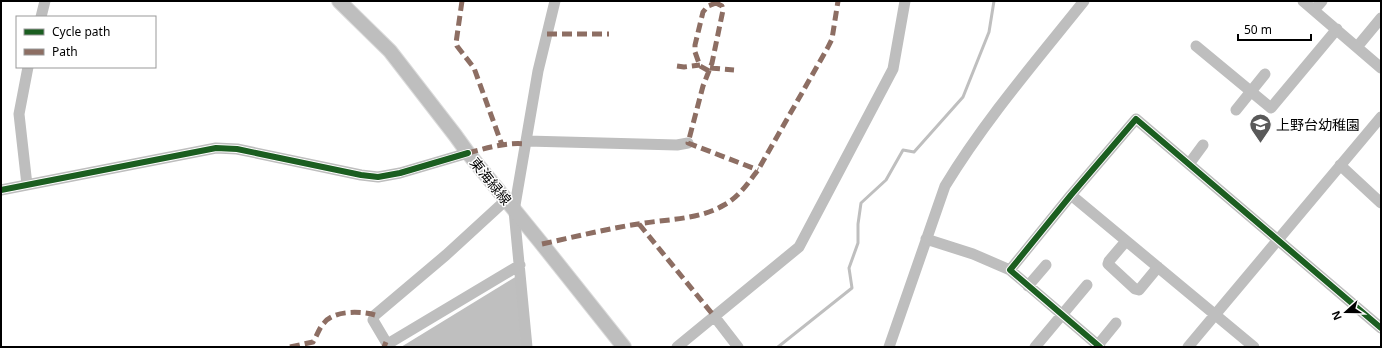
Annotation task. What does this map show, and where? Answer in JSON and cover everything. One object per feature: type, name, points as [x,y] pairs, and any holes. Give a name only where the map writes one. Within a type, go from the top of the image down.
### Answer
[{"type":"main road","name":"東海緑線","points":[[339,1],[390,51],[468,153],[624,347]]},
{"type":"street","points":[[41,16],[45,1]]},
{"type":"street","points":[[527,347],[520,265],[510,206],[527,141],[538,71],[555,1]]},
{"type":"street","points":[[677,347],[799,247],[893,69],[905,1]]},
{"type":"street","points":[[889,347],[945,186],[956,167],[993,115],[1084,1]]},
{"type":"street","points":[[1302,1],[1337,29],[1381,68]]},
{"type":"street","points":[[1314,10],[1322,1]]},
{"type":"street","points":[[1357,46],[1381,18]]},
{"type":"street","points":[[1196,46],[1271,108],[1337,29]]},
{"type":"street","points":[[27,185],[19,114],[28,68]]},
{"type":"street","points":[[1236,110],[1265,74]]},
{"type":"street","points":[[1188,347],[1381,117]]},
{"type":"street","points":[[1010,270],[1071,195],[1136,119],[1381,328]]},
{"type":"street","points":[[527,141],[677,145],[688,143]]},
{"type":"street","points":[[1189,164],[1203,145]]},
{"type":"street","points":[[1,190],[216,148],[237,149],[361,175],[378,177],[420,168],[468,153]]},
{"type":"street","points":[[1340,165],[1381,203]]},
{"type":"street","points":[[1071,195],[1254,347]]},
{"type":"street","points":[[510,206],[446,255],[375,315],[374,320],[386,342],[391,342],[520,265]]},
{"type":"street","points":[[926,239],[973,254],[1010,270],[1099,346],[1116,323]]},
{"type":"street","points":[[1126,241],[1108,264],[1135,289],[1139,290],[1158,268]]},
{"type":"street","points":[[1028,286],[1046,265]]},
{"type":"street","points":[[1035,347],[1087,285]]},
{"type":"street","points":[[714,316],[738,347]]},
{"type":"shaded area","points":[[517,276],[526,347],[401,347]]},
{"type":"waterway","points":[[778,347],[852,288],[849,268],[858,243],[858,224],[861,203],[886,180],[903,150],[914,152],[963,97],[989,32],[994,1]]},
{"type":"marked path","points":[[462,1],[456,43],[474,68],[502,145]]},
{"type":"marked path","points":[[717,1],[716,3],[722,6],[723,10],[712,63],[703,86],[688,143],[758,170]]},
{"type":"marked path","points":[[542,244],[626,226],[704,214],[724,205],[734,198],[758,170],[827,49],[832,39],[838,1]]},
{"type":"marked path","points":[[709,71],[700,66],[695,52],[695,45],[703,12],[708,6],[716,3]]},
{"type":"marked path","points":[[547,34],[609,34]]},
{"type":"marked path","points":[[677,66],[684,67],[700,65]]},
{"type":"marked path","points":[[710,68],[734,70]]},
{"type":"marked path","points":[[468,153],[489,147],[526,144]]},
{"type":"marked path","points":[[639,224],[714,316]]},
{"type":"marked path","points":[[290,347],[313,342],[322,325],[334,316],[355,312],[375,315]]},
{"type":"marked path","points":[[384,347],[386,342]]},
{"type":"cycle path","points":[[1100,347],[1010,270],[1071,195],[1136,119],[1381,328]]},
{"type":"cycle path","points":[[1,190],[216,148],[237,149],[361,175],[378,177],[400,173],[468,153]]},
{"type":"place","name":"上野台幼稚園","points":[[1260,144]]}]
